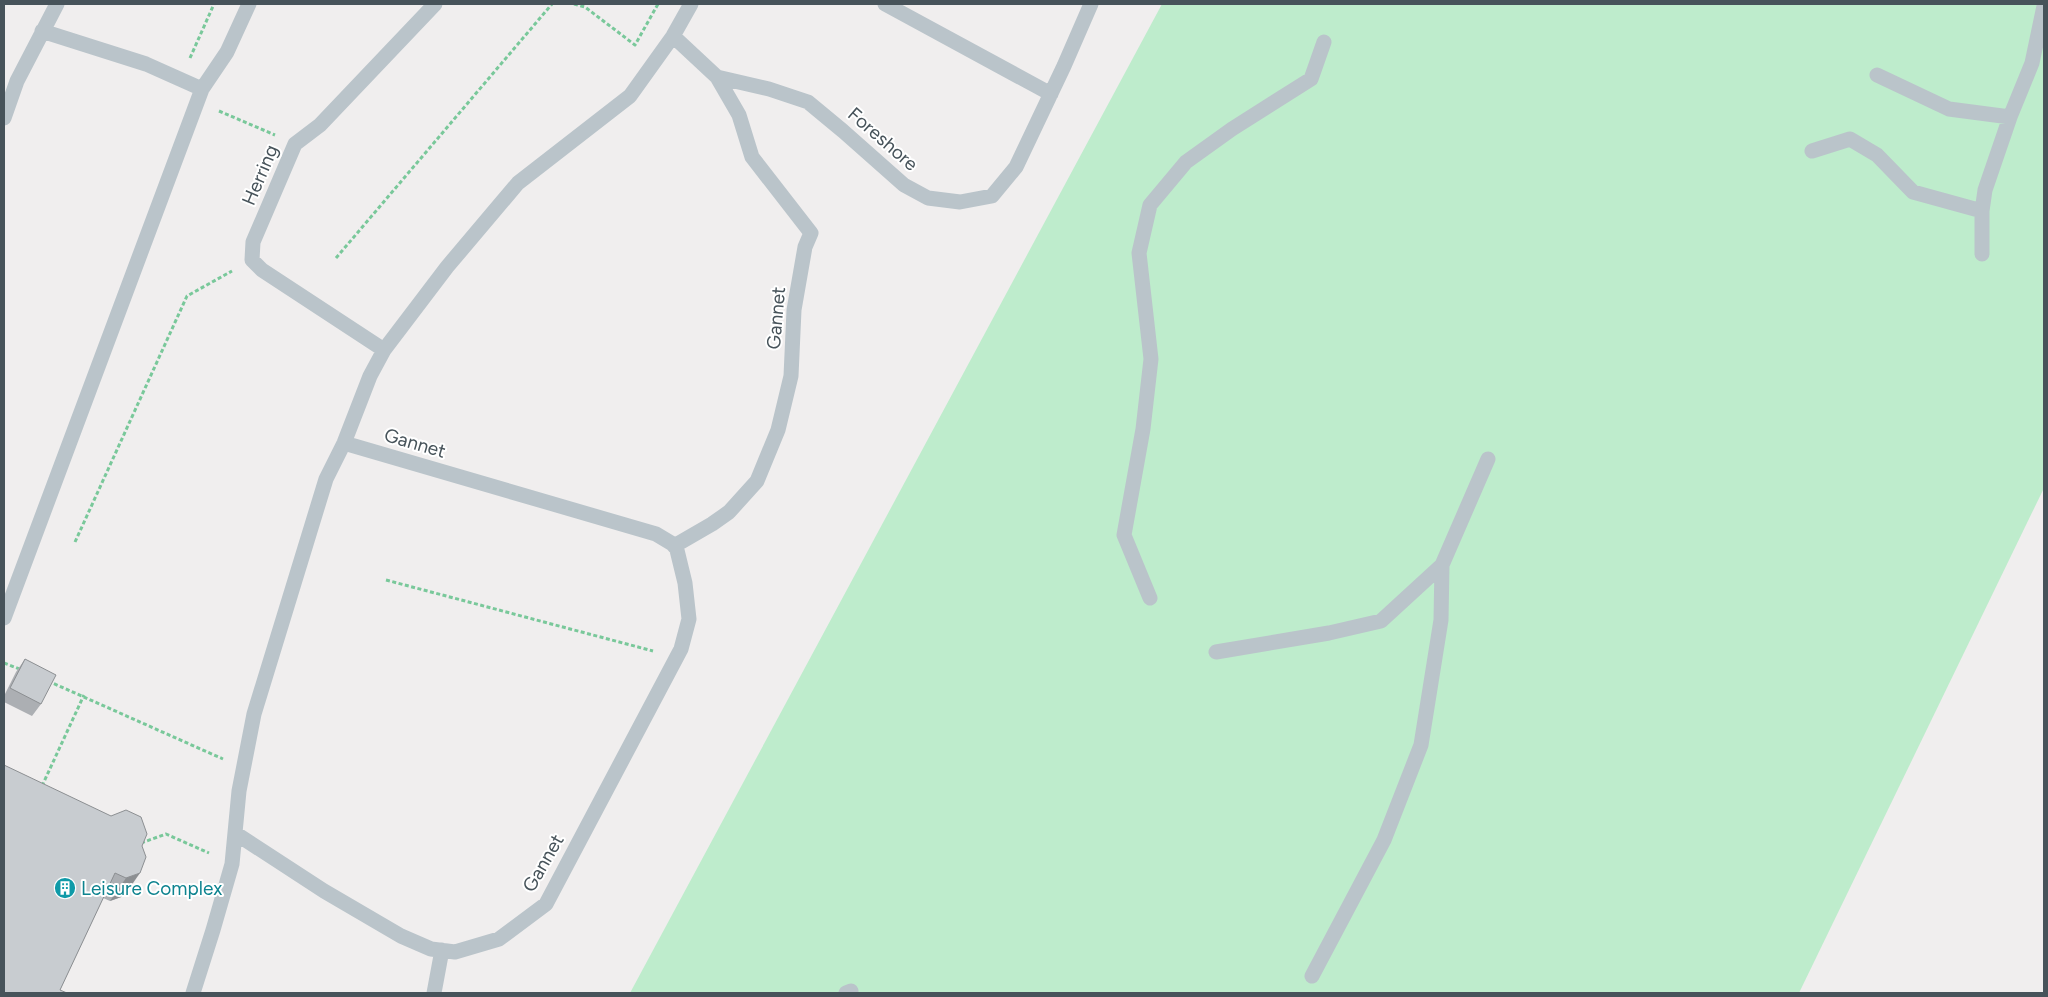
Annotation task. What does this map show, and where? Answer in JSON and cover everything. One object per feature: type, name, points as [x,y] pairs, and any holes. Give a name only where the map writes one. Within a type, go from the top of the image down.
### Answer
[{"type":"lane","points":[[4,118],[17,81],[57,4]]},
{"type":"lane","points":[[4,618],[200,95],[228,52],[249,4]]},
{"type":"lane","name":"Herring","points":[[252,260],[253,242],[295,144],[320,125],[435,4]]},
{"type":"lane","points":[[193,993],[232,864],[243,768],[254,714],[292,584],[326,479],[344,443],[370,376],[384,350],[447,267],[518,183],[630,96],[674,36],[691,4]]},
{"type":"lane","points":[[885,4],[1051,94]]},
{"type":"lane","name":"Foreshore","points":[[717,76],[769,89],[808,102],[904,185],[928,198],[960,202],[992,196],[1016,167],[1091,4]]},
{"type":"lane","points":[[1982,254],[1982,211],[1985,190],[2010,116],[2032,63],[2044,6]]},
{"type":"lane","points":[[42,30],[146,64],[180,81],[200,95]]},
{"type":"lane","points":[[674,36],[717,76]]},
{"type":"lane","points":[[1150,598],[1124,535],[1143,429],[1151,360],[1139,253],[1150,205],[1186,162],[1232,129],[1311,79],[1324,42]]},
{"type":"lane","name":"Gannet","points":[[674,546],[712,524],[728,512],[757,481],[778,430],[791,376],[794,310],[805,247],[811,233],[752,157],[739,115],[717,76]]},
{"type":"lane","points":[[1877,76],[1949,109],[2010,116]]},
{"type":"lane","points":[[1812,151],[1850,140],[1876,155],[1913,192],[1982,211]]},
{"type":"lane","points":[[252,260],[262,270],[384,350]]},
{"type":"lane","name":"Gannet","points":[[235,833],[324,891],[401,936],[431,949],[455,952],[498,939],[546,904],[681,649],[689,619],[685,583],[674,546],[656,534],[344,443]]},
{"type":"lane","points":[[1312,976],[1384,840],[1421,745],[1441,620],[1442,566],[1488,458]]},
{"type":"lane","points":[[1216,652],[1329,633],[1381,621],[1442,566]]},
{"type":"lane","points":[[434,993],[442,950]]},
{"type":"path","points":[[180,81],[214,4]]},
{"type":"path","points":[[336,258],[552,4]]},
{"type":"path","points":[[574,4],[585,7],[635,45],[658,4]]},
{"type":"path","points":[[200,95],[295,144]]},
{"type":"path","points":[[75,542],[187,296],[252,260]]},
{"type":"path","points":[[386,580],[676,657]]},
{"type":"path","points":[[4,663],[30,674]]},
{"type":"path","points":[[39,677],[84,695],[243,768]]},
{"type":"path","points":[[39,793],[84,695]]},
{"type":"path","points":[[133,840],[142,844],[166,834],[212,854]]},
{"type":"green space","points":[[1162,4],[2044,4],[2044,488],[1799,993],[630,993]]},
{"type":"building","points":[[25,659],[56,675],[41,704],[10,688]]},
{"type":"building","name":"Leisure Complex","points":[[4,765],[111,816],[126,810],[141,817],[147,834],[142,846],[146,857],[140,873],[126,878],[115,873],[60,990],[67,993],[4,993]]},
{"type":"place","name":"Leisure Complex","points":[[65,888]]}]
